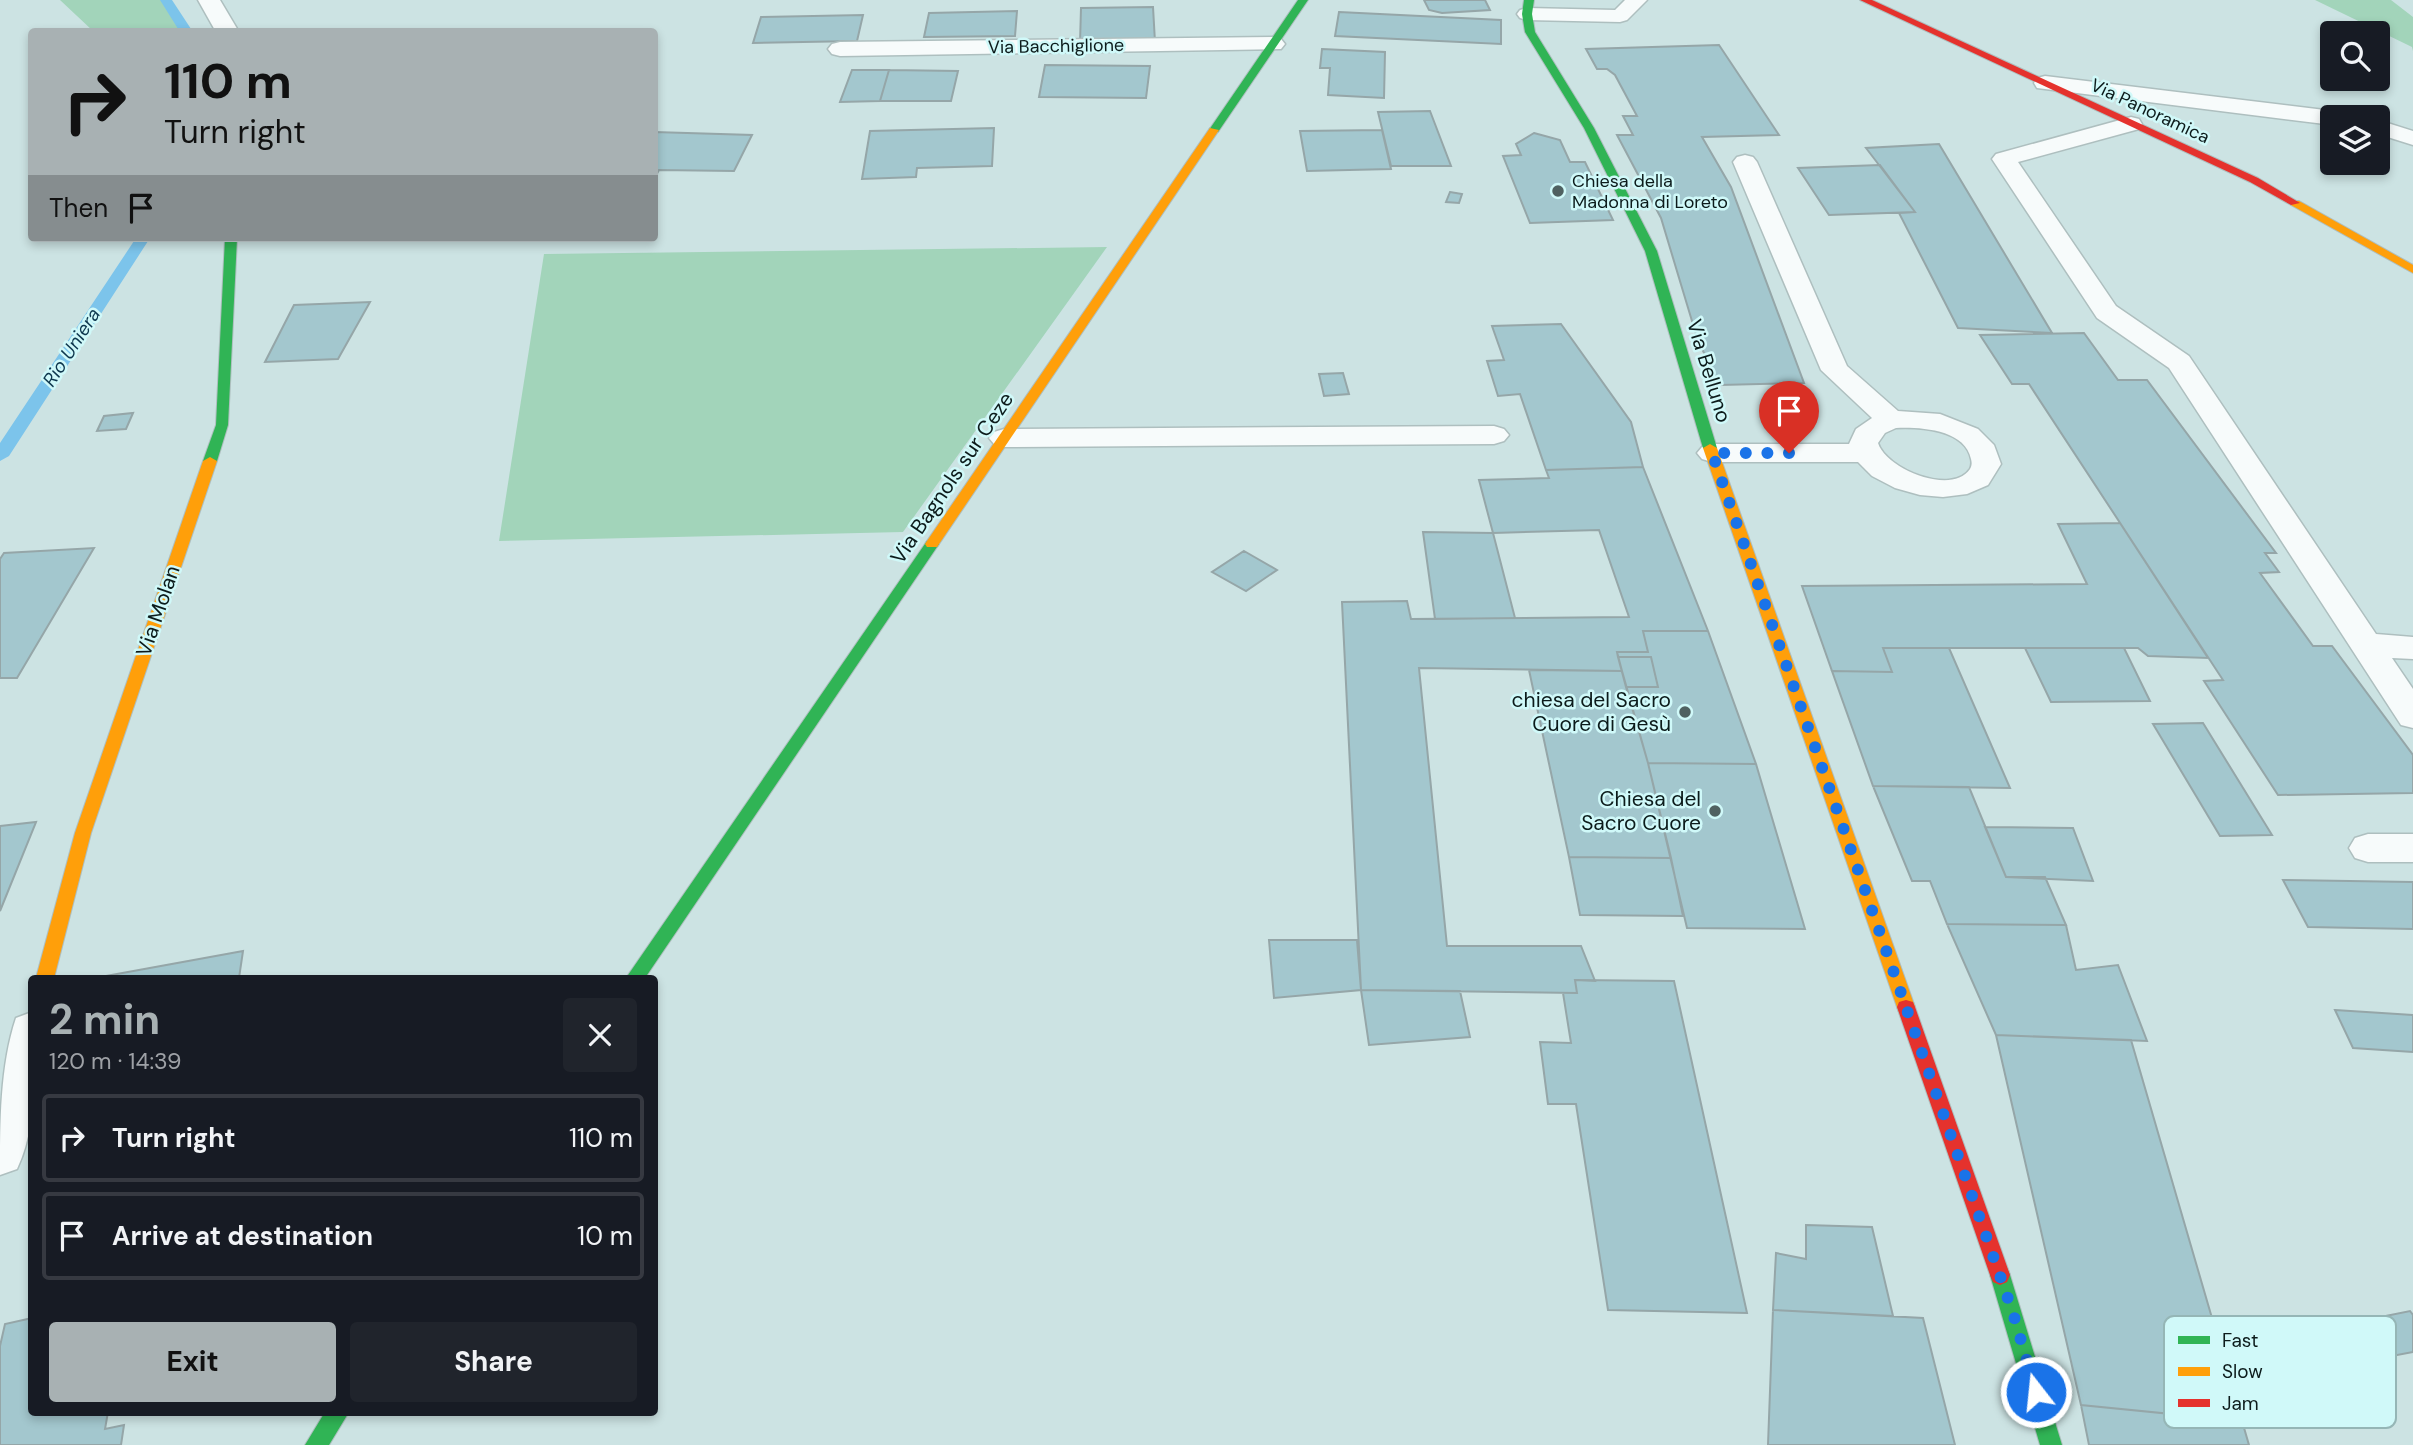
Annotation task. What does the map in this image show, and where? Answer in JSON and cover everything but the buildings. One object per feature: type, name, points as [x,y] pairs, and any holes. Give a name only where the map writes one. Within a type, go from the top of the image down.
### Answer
[{"type":"street","points":[[209,0],[226,28]]},
{"type":"street","name":"Via Bagnols sur Ceze","points":[[637,975],[1303,0]]},
{"type":"street","name":"Via Panoramica","points":[[1865,0],[2254,180],[2391,255],[2413,270]]},
{"type":"street","name":"Via Belluno","points":[[1528,7],[1530,32],[1589,128],[1651,251],[1712,453],[2013,1313],[2051,1445]]},
{"type":"street","name":"Via Bacchiglione","points":[[839,49],[1273,44]]},
{"type":"street","name":"Via Molan","points":[[46,975],[83,833],[222,425],[231,242]]},
{"type":"street","points":[[0,1154],[28,1046]]},
{"type":"street","points":[[316,1445],[335,1416]]},
{"type":"lane","points":[[1528,7],[1620,16],[1637,0]]},
{"type":"lane","points":[[2045,83],[2320,116]]},
{"type":"lane","points":[[2131,124],[2004,159],[2106,312],[2179,362],[2413,716]]},
{"type":"lane","points":[[2390,131],[2413,138]]},
{"type":"lane","points":[[1745,162],[1835,370],[1891,420]]},
{"type":"lane","points":[[1891,420],[1928,420],[1966,434],[1979,444],[1986,456],[1987,467],[1981,477],[1969,484],[1950,488],[1930,488],[1889,475],[1874,465],[1865,453],[1862,442],[1866,432],[1876,424],[1891,420]]},
{"type":"lane","points":[[1004,438],[1494,435]]},
{"type":"lane","points":[[1712,453],[1865,453]]},
{"type":"lane","points":[[2368,645],[2413,648]]},
{"type":"lane","points":[[2368,848],[2413,848]]},
{"type":"green space","points":[[60,0],[166,0],[185,28],[90,28]]},
{"type":"green space","points":[[2315,0],[2391,0],[2413,17],[2413,51],[2412,47],[2390,36],[2390,21],[2358,21]]},
{"type":"green space","points":[[1107,247],[903,532],[499,541],[544,254]]},
{"type":"waterway","name":"Rio Uniera","points":[[166,0],[184,28]]},
{"type":"waterway","name":"Rio Uniera","points":[[0,456],[140,242]]},
{"type":"traffic: fast","points":[[1214,130],[1303,0]]},
{"type":"traffic: fast","points":[[1529,0],[1527,14],[1530,32],[1589,128],[1651,251],[1710,448]]},
{"type":"traffic: fast","points":[[210,461],[222,425],[231,242]]},
{"type":"traffic: fast","points":[[637,975],[932,544]]},
{"type":"traffic: fast","points":[[2000,1275],[2051,1445]]},
{"type":"traffic: fast","points":[[316,1445],[335,1416]]},
{"type":"traffic: slow","points":[[932,544],[1214,130]]},
{"type":"traffic: slow","points":[[2295,203],[2413,270]]},
{"type":"traffic: slow","points":[[1710,448],[1906,1007]]},
{"type":"traffic: slow","points":[[46,975],[83,833],[210,461]]},
{"type":"traffic: jam","points":[[1865,0],[2254,180],[2295,203]]},
{"type":"traffic: jam","points":[[1906,1007],[2000,1275]]},
{"type":"place","name":"Chiesa della Madonna di Loreto","points":[[1558,191]]},
{"type":"place","name":"chiesa del Sacro Cuore di Gesù","points":[[1685,712]]},
{"type":"place","name":"Chiesa del Sacro Cuore","points":[[1715,811]]},
{"type":"route","points":[[1789,453],[1712,453],[2013,1313],[2036,1392]]}]
